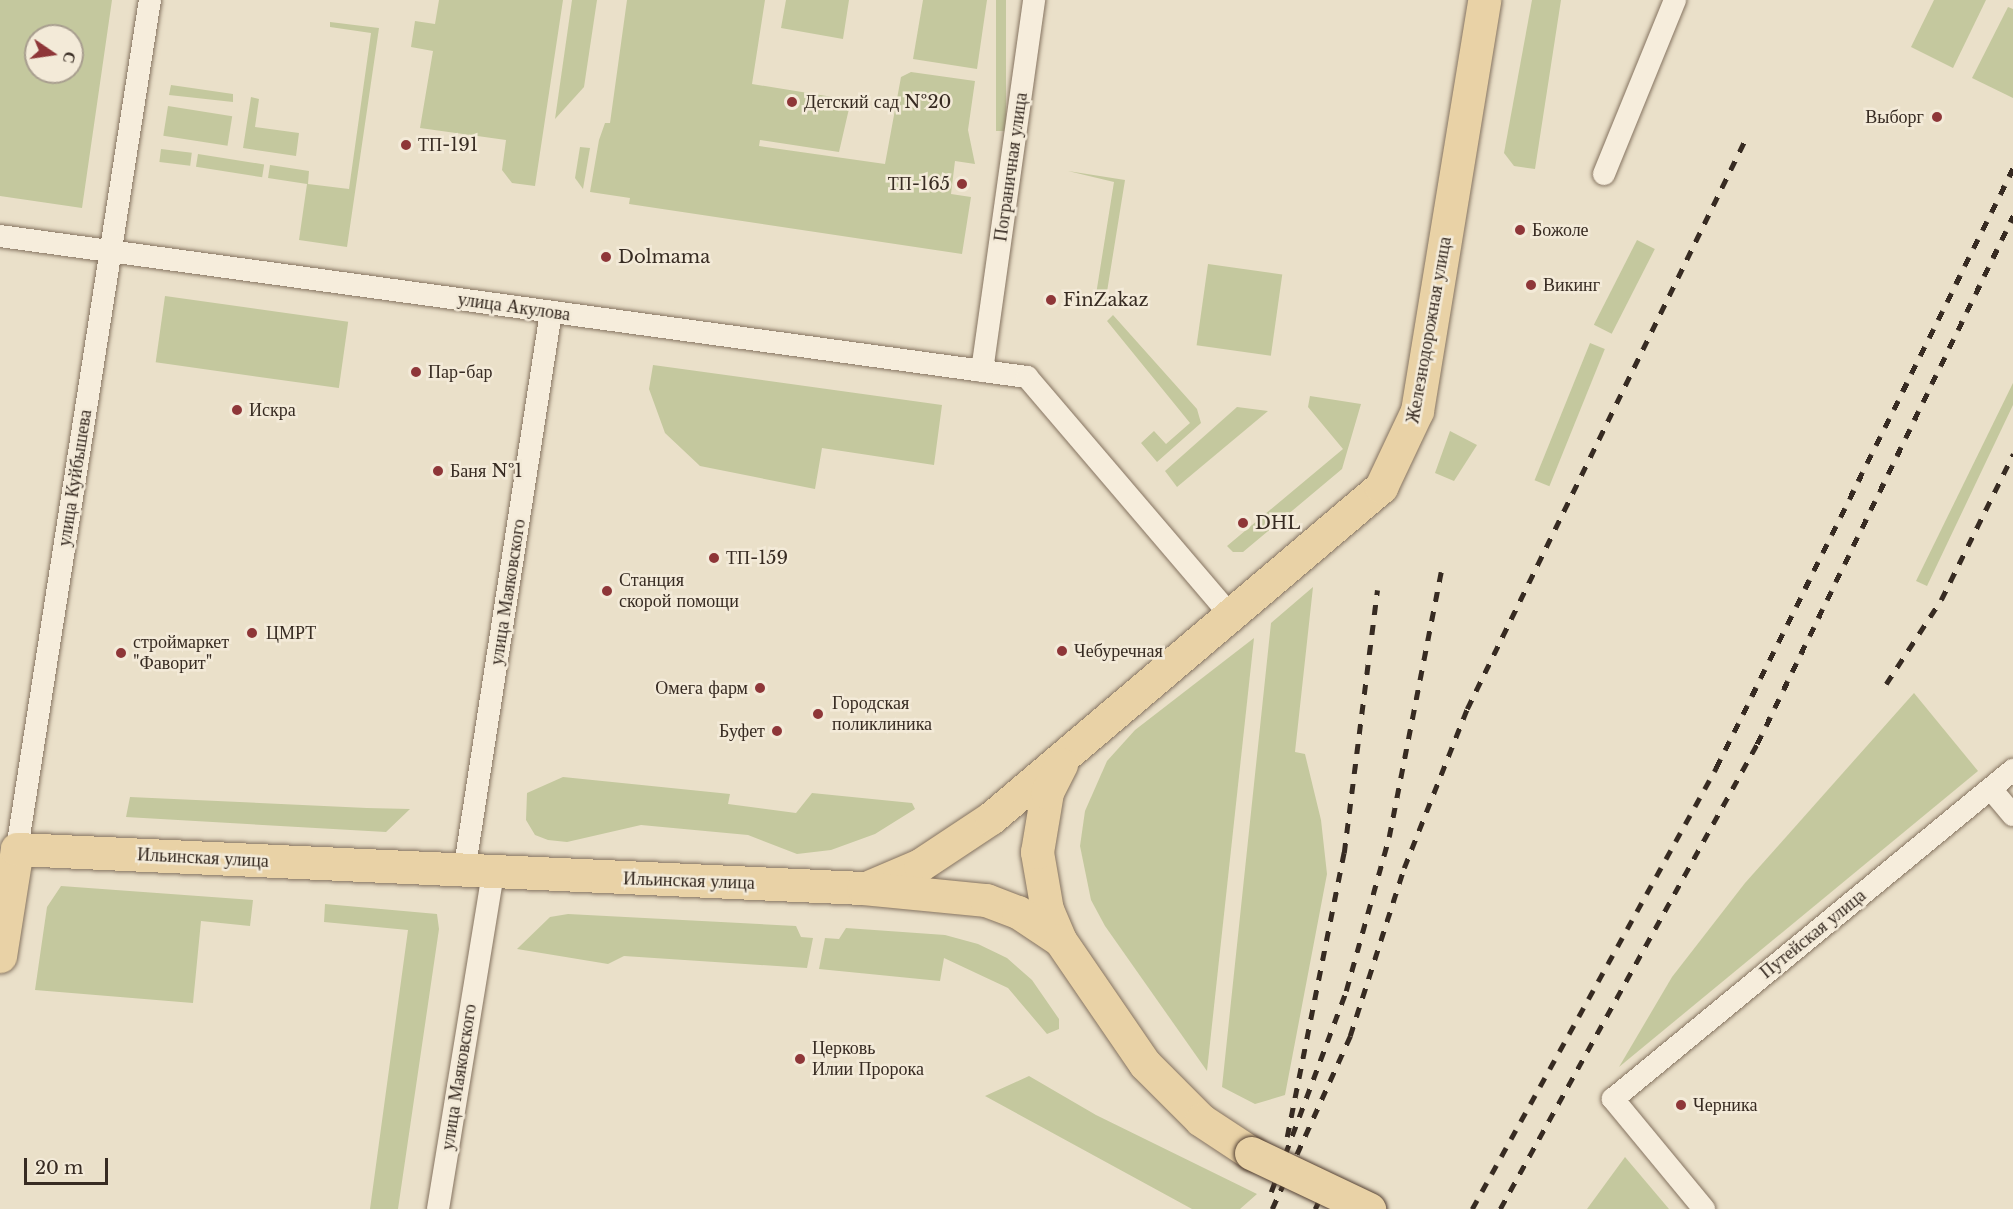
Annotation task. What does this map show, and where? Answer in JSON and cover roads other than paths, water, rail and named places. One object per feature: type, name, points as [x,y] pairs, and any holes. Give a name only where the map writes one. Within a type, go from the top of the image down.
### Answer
[{"type":"main road","name":"Железнодорожная улица","points":[[863,888],[958,842],[1063,760],[1367,502],[1394,467],[1410,433],[1484,0]]},
{"type":"main road","name":"Железнодорожная улица","points":[[1060,940],[1047,910],[1037,852],[1047,792],[1063,760]]},
{"type":"main road","name":"Ильинская улица","points":[[17,849],[478,873],[863,888],[986,900],[1018,912],[1060,940],[1145,1064],[1201,1120],[1251,1153],[1369,1209]]},
{"type":"main road","name":"улица Куйбышева","points":[[0,956],[17,849]]},
{"type":"street","name":"улица Куйбышева","points":[[17,849],[150,0]]},
{"type":"street","name":"Пограничная улица","points":[[982,371],[1034,0]]},
{"type":"street","points":[[1604,174],[1675,0]]},
{"type":"street","name":"улица Акулова","points":[[0,236],[1027,377],[1232,618]]},
{"type":"street","name":"улица Маяковского","points":[[438,1209],[478,873],[550,312]]},
{"type":"street","name":"Путейская улица","points":[[1704,1209],[1613,1099],[2013,770]]},
{"type":"street","points":[[1991,789],[2013,815]]},
{"type":"railway","points":[[1272,1209],[1350,1036],[1404,868],[1467,709],[1747,136]]},
{"type":"railway","points":[[1472,1209],[1716,768],[2013,168]]},
{"type":"railway","points":[[1500,1209],[1757,744],[2013,216]]},
{"type":"railway","points":[[1886,684],[1941,600],[2013,454]]},
{"type":"railway","points":[[1271,1192],[1346,991],[1389,837],[1441,572]]},
{"type":"railway","points":[[1287,1137],[1344,853],[1377,590]]},
{"type":"railway","points":[[1315,1209],[1323,1192]]},
{"type":"place","name":"Детский сад №20","points":[[792,102]]},
{"type":"place","name":"Выборг","points":[[1937,117]]},
{"type":"place","name":"ТП-191","points":[[406,145]]},
{"type":"place","name":"ТП-165","points":[[962,184]]},
{"type":"place","name":"Божоле","points":[[1520,230]]},
{"type":"place","name":"Dolmama","points":[[606,257]]},
{"type":"place","name":"Викинг","points":[[1531,285]]},
{"type":"place","name":"FinZakaz","points":[[1051,300]]},
{"type":"place","name":"Пар-бар","points":[[416,372]]},
{"type":"place","name":"Искра","points":[[237,410]]},
{"type":"place","name":"Баня №1","points":[[438,471]]},
{"type":"place","name":"DHL","points":[[1243,523]]},
{"type":"place","name":"ТП-159","points":[[714,558]]},
{"type":"place","name":"Станция скорой помощи","points":[[607,591]]},
{"type":"place","name":"ЦМРТ","points":[[252,633]]},
{"type":"place","name":"Чебуречная","points":[[1062,651]]},
{"type":"place","name":"строймаркет \"Фаворит\"","points":[[121,653]]},
{"type":"place","name":"Омега фарм","points":[[760,688]]},
{"type":"place","name":"Городская поликлиника","points":[[818,714]]},
{"type":"place","name":"Буфет","points":[[777,731]]},
{"type":"place","name":"Церковь Илии Пророка","points":[[800,1059]]},
{"type":"place","name":"Черника","points":[[1681,1105]]}]
